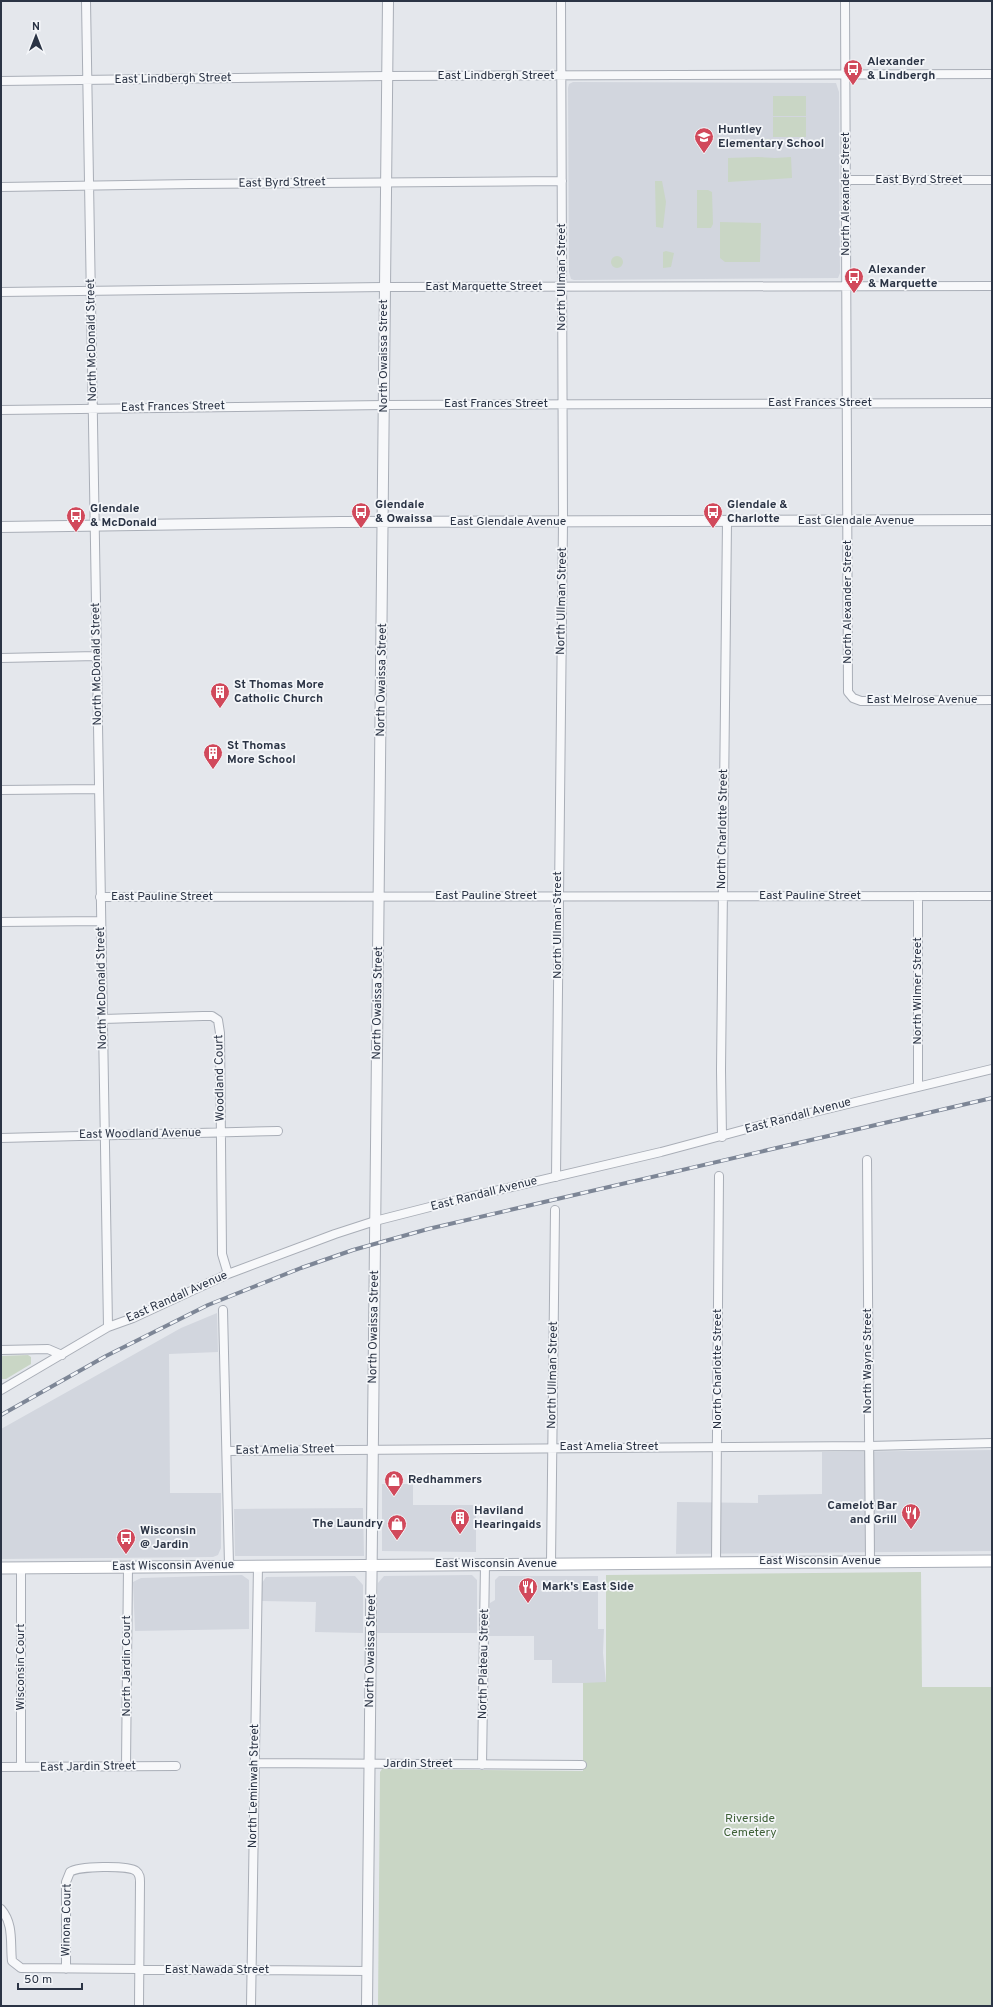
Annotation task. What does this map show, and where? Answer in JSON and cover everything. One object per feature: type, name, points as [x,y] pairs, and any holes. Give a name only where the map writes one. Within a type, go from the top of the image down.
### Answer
[{"type":"main road","name":"East Wisconsin Avenue","points":[[1,1568],[229,1565],[992,1561]]},
{"type":"street","name":"North McDonald Street","points":[[86,1],[108,1327]]},
{"type":"street","name":"North Owaissa Street","points":[[367,2006],[372,1449],[384,523],[384,287],[388,1]]},
{"type":"street","name":"North Ullman Street","points":[[556,1177],[563,522],[561,1]]},
{"type":"street","name":"North Alexander Street","points":[[845,1],[848,692],[853,698]]},
{"type":"street","name":"East Lindbergh Street","points":[[1,81],[386,76],[992,74]]},
{"type":"street","name":"East Byrd Street","points":[[845,180],[992,180]]},
{"type":"street","name":"East Byrd Street","points":[[1,187],[562,181]]},
{"type":"street","name":"East Marquette Street","points":[[1,292],[384,287],[992,286]]},
{"type":"street","name":"East Frances Street","points":[[1,410],[384,404],[992,403]]},
{"type":"street","name":"East Glendale Avenue","points":[[1,527],[384,523],[992,520]]},
{"type":"street","name":"North Charlotte Street","points":[[722,1137],[727,522]]},
{"type":"street","points":[[1,658],[97,656]]},
{"type":"street","name":"East Melrose Avenue","points":[[853,698],[861,701],[992,700]]},
{"type":"street","points":[[1,790],[99,789]]},
{"type":"street","name":"North Wilmer Street","points":[[918,896],[918,1086]]},
{"type":"street","name":"East Pauline Street","points":[[100,897],[992,896]]},
{"type":"street","points":[[1,922],[101,921]]},
{"type":"street","name":"Woodland Court","points":[[103,1019],[203,1016],[216,1018],[219,1022],[220,1033],[222,1133]]},
{"type":"street","name":"East Randall Avenue","points":[[1,1390],[108,1327],[133,1318],[228,1274],[296,1248],[375,1221],[722,1137],[769,1123],[992,1069]]},
{"type":"street","name":"East Woodland Avenue","points":[[1,1138],[278,1131]]},
{"type":"street","points":[[222,1133],[222,1254],[228,1274]]},
{"type":"street","name":"North Wayne Street","points":[[867,1160],[870,1561]]},
{"type":"street","name":"North Charlotte Street","points":[[716,1562],[719,1176]]},
{"type":"street","name":"North Ullman Street","points":[[551,1564],[555,1210]]},
{"type":"street","points":[[223,1310],[229,1565]]},
{"type":"street","points":[[1,1350],[48,1349],[62,1355]]},
{"type":"street","name":"East Amelia Street","points":[[227,1451],[869,1446],[992,1443]]},
{"type":"street","name":"North Plateau Street","points":[[482,1765],[485,1564]]},
{"type":"street","name":"North Leminwah Street","points":[[251,2006],[258,1565]]},
{"type":"street","name":"North Jardin Court","points":[[126,1766],[128,1567]]},
{"type":"street","name":"Wisconsin Court","points":[[21,1568],[21,1767]]},
{"type":"street","name":"Jardin Street","points":[[254,1763],[582,1765]]},
{"type":"street","name":"East Jardin Street","points":[[1,1768],[176,1766]]},
{"type":"street","name":"Winona Court","points":[[66,1969],[67,1876],[75,1869],[80,1868],[126,1868],[136,1871],[140,1876],[139,1970]]},
{"type":"street","name":"East Nawada Street","points":[[1,1909],[9,1922],[12,1937],[12,1956],[15,1965],[27,1969],[368,1971]]},
{"type":"street","points":[[139,1970],[139,2006]]},
{"type":"shaded area","name":"Huntley Elementary School","points":[[573,82],[836,83],[839,92],[840,273],[838,278],[571,279],[569,272],[568,88],[569,84]]},
{"type":"shaded area","points":[[217,1313],[218,1352],[169,1354],[170,1493],[221,1493],[221,1548],[218,1555],[213,1557],[1,1559],[1,1429],[181,1328]]},
{"type":"shaded area","points":[[992,1450],[992,1551],[676,1554],[677,1502],[758,1503],[758,1495],[822,1494],[822,1452]]},
{"type":"shaded area","points":[[382,1484],[413,1484],[413,1505],[476,1505],[476,1552],[382,1551]]},
{"type":"shaded area","points":[[363,1508],[364,1556],[235,1556],[234,1509]]},
{"type":"shaded area","points":[[242,1575],[249,1580],[249,1629],[135,1631],[133,1582],[141,1578]]},
{"type":"shaded area","points":[[472,1575],[477,1580],[477,1633],[377,1633],[378,1583],[384,1576]]},
{"type":"shaded area","points":[[355,1576],[363,1585],[363,1633],[315,1632],[316,1602],[262,1601],[262,1583],[266,1577]]},
{"type":"shaded area","points":[[499,1576],[598,1576],[598,1629],[604,1629],[603,1653],[606,1683],[552,1683],[552,1660],[534,1660],[534,1636],[488,1636],[490,1603],[495,1600],[495,1580]]},
{"type":"green space","points":[[773,96],[806,96],[806,116],[773,116]]},
{"type":"green space","points":[[773,117],[806,117],[806,137],[773,137]]},
{"type":"green space","points":[[761,139],[770,139],[770,149],[758,149],[758,142]]},
{"type":"green space","points":[[791,157],[792,178],[728,182],[728,158]]},
{"type":"green space","points":[[655,181],[662,181],[666,202],[663,228],[656,227]]},
{"type":"green space","points":[[697,190],[708,190],[712,192],[713,224],[711,228],[697,228]]},
{"type":"green space","points":[[720,222],[761,223],[760,262],[725,262],[720,258]]},
{"type":"green space","points":[[666,251],[674,253],[671,267],[663,268],[663,252]]},
{"type":"green space","points":[[619,256],[622,257],[622,267],[615,268],[612,267],[611,260],[612,257]]},
{"type":"green space","points":[[28,1355],[31,1357],[31,1364],[6,1379],[1,1379],[1,1356]]},
{"type":"green space","name":"Riverside Cemetery","points":[[921,1572],[922,1687],[992,1687],[992,2006],[378,2006],[380,1772],[382,1769],[583,1771],[583,1683],[606,1682],[606,1575]]},
{"type":"railway","points":[[1,1415],[106,1356],[208,1305],[301,1268],[353,1250],[428,1229],[992,1098]]},
{"type":"place","name":"Alexander & Lindbergh","points":[[853,86]]},
{"type":"place","name":"Huntley Elementary School","points":[[704,154]]},
{"type":"place","name":"Alexander & Marquette","points":[[854,294]]},
{"type":"place","name":"Glendale & Owaissa","points":[[361,529]]},
{"type":"place","name":"Glendale & Charlotte","points":[[713,529]]},
{"type":"place","name":"Glendale & McDonald","points":[[76,533]]},
{"type":"place","name":"St Thomas More Catholic Church","points":[[220,709]]},
{"type":"place","name":"St Thomas More School","points":[[213,770]]},
{"type":"place","name":"Redhammers","points":[[394,1497]]},
{"type":"place","name":"Camelot Bar and Grill","points":[[911,1530]]},
{"type":"place","name":"Haviland Hearingaids","points":[[460,1535]]},
{"type":"place","name":"The Laundry","points":[[397,1541]]},
{"type":"place","name":"Wisconsin @ Jardin","points":[[126,1555]]},
{"type":"place","name":"Mark's East Side","points":[[528,1604]]}]
